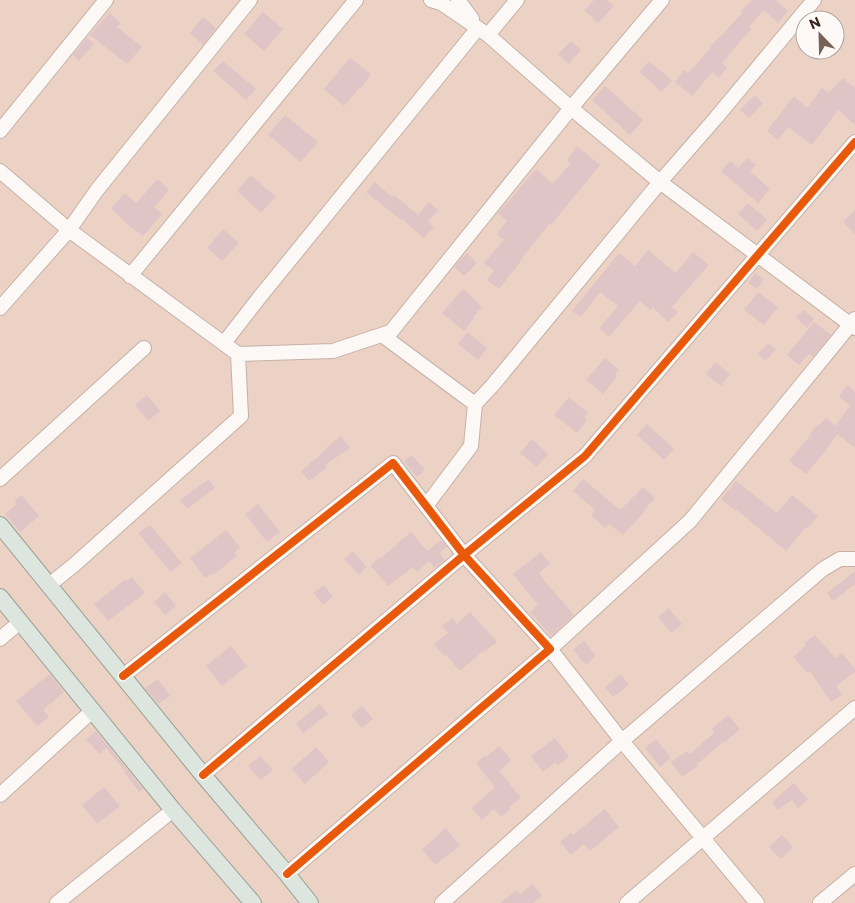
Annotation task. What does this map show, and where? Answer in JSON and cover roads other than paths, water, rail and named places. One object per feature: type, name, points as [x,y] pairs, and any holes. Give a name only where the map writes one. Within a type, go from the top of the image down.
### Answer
[{"type":"main road","points":[[0,525],[203,775],[310,903]]},
{"type":"main road","points":[[0,597],[172,810],[249,901]]},
{"type":"street","points":[[0,131],[106,0]]},
{"type":"street","points":[[0,308],[69,230],[97,190],[250,0]]},
{"type":"street","points":[[130,276],[356,0]]},
{"type":"street","points":[[287,874],[550,649],[690,521],[854,324],[660,182],[483,31],[441,3],[431,0]]},
{"type":"street","points":[[458,0],[483,31]]},
{"type":"street","points":[[224,344],[259,298],[483,31],[517,0]]},
{"type":"street","points":[[475,404],[386,338],[571,108],[662,0]]},
{"type":"street","points":[[426,506],[471,446],[475,404],[814,0]]},
{"type":"street","points":[[203,775],[464,555],[585,456],[855,142]]},
{"type":"street","points":[[0,171],[69,230],[238,354],[333,351],[390,332]]},
{"type":"street","points":[[0,479],[144,348]]},
{"type":"street","points":[[49,585],[241,416],[238,354]]},
{"type":"street","points":[[123,676],[393,463],[464,555],[550,649],[622,741],[757,903]]},
{"type":"street","points":[[442,903],[622,741],[823,570],[840,559],[855,559]]},
{"type":"street","points":[[0,639],[20,622]]},
{"type":"street","points":[[627,903],[855,708]]},
{"type":"street","points":[[0,795],[92,712]]},
{"type":"street","points":[[57,903],[172,810]]},
{"type":"street","points":[[820,903],[855,874]]}]
